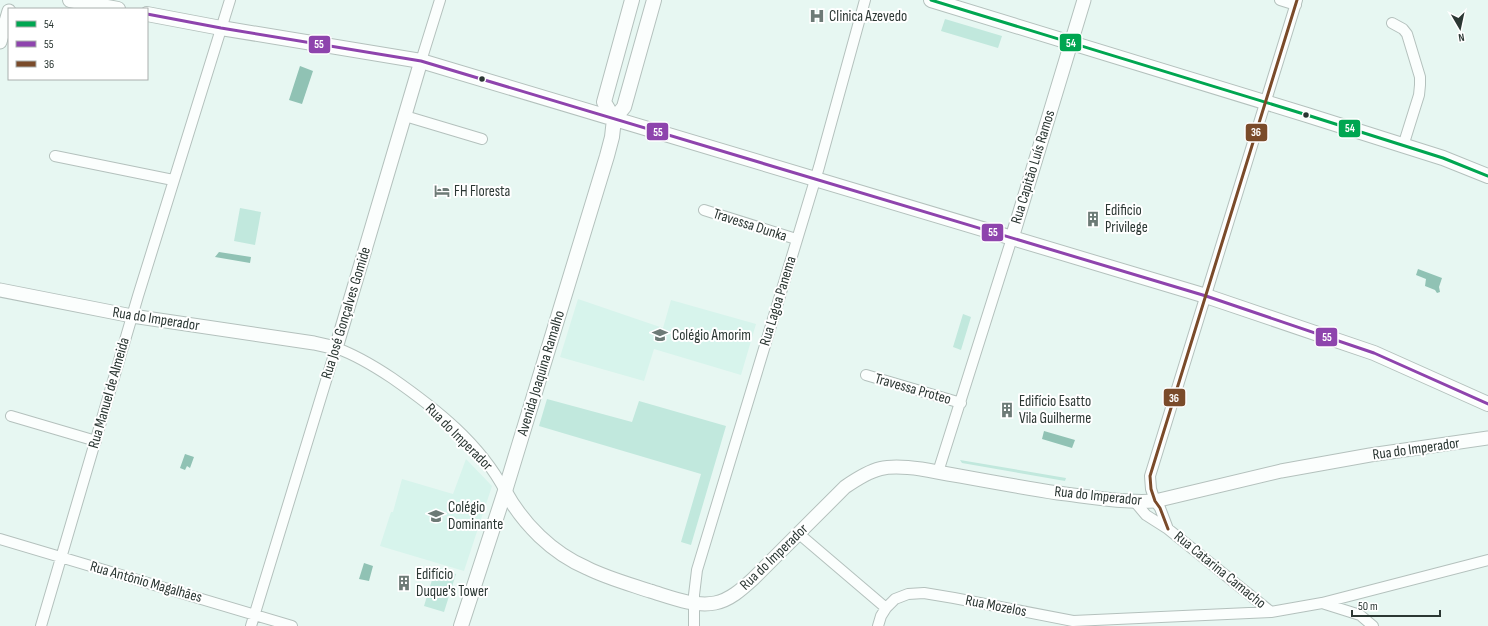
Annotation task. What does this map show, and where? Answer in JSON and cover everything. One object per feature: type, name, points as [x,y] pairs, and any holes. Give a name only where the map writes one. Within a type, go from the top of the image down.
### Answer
[{"type":"main road","points":[[72,0],[113,8]]},
{"type":"main road","points":[[614,119],[604,102],[632,0]]},
{"type":"main road","name":"Avenida Joaquina Ramalho","points":[[461,626],[505,491],[607,156],[612,137],[614,119],[624,107],[654,0]]},
{"type":"main road","points":[[931,0],[1072,42],[1443,158],[1488,176]]},
{"type":"main road","points":[[148,14],[421,61],[1206,296],[1374,354],[1488,404]]},
{"type":"street","name":"Rua Manuel de Almeida","points":[[41,626],[173,180],[230,0]]},
{"type":"street","name":"Rua José Gonçalves Gomide","points":[[251,626],[440,0]]},
{"type":"street","name":"Rua Lagoa Panema","points":[[694,626],[693,603],[697,570],[815,179],[866,0]]},
{"type":"street","name":"Rua Capitão Luís Ramos","points":[[938,472],[961,403],[1084,0]]},
{"type":"street","points":[[1280,0],[1296,2]]},
{"type":"street","name":"Rua Catarina Camacho","points":[[1168,529],[1163,513],[1155,501],[1151,489],[1150,476],[1296,2]]},
{"type":"street","points":[[0,42],[8,14]]},
{"type":"street","points":[[1392,23],[1403,29],[1407,34],[1420,77],[1420,95],[1403,146]]},
{"type":"street","points":[[405,116],[482,139]]},
{"type":"street","points":[[55,156],[173,180]]},
{"type":"street","name":"Travessa Dunka","points":[[704,210],[796,239]]},
{"type":"street","name":"Rua do Imperador","points":[[0,290],[132,316],[314,343],[336,348],[361,359],[413,393],[436,411],[484,458],[492,468],[516,510],[523,519],[543,539],[569,559],[607,577],[693,603],[715,603],[738,592],[753,579],[845,487],[862,475],[877,469],[903,466],[1111,500],[1134,502],[1155,501],[1281,471],[1370,455],[1485,438]]},
{"type":"street","name":"Travessa Proteo","points":[[866,375],[961,403]]},
{"type":"street","points":[[11,416],[96,441]]},
{"type":"street","name":"Rua Catarina Camacho","points":[[1134,502],[1146,515],[1168,529],[1271,612]]},
{"type":"street","points":[[798,534],[886,608]]},
{"type":"street","name":"Rua Antônio Magalhães","points":[[0,539],[292,626]]},
{"type":"street","name":"Rua Mozelos","points":[[878,626],[881,616],[886,608],[895,599],[908,594],[924,593],[1077,623],[1271,612],[1322,603],[1488,560]]},
{"type":"street","points":[[1322,603],[1360,615],[1373,626]]},
{"type":"shaded area","points":[[945,19],[1002,36],[998,48],[941,31]]},
{"type":"shaded area","points":[[300,66],[313,71],[302,104],[289,100]]},
{"type":"shaded area","points":[[240,208],[261,212],[255,245],[234,241]]},
{"type":"shaded area","points":[[219,252],[251,257],[250,263],[215,257]]},
{"type":"shaded area","points":[[1418,269],[1442,278],[1439,287],[1440,292],[1437,293],[1435,290],[1425,286],[1426,279],[1416,275]]},
{"type":"shaded area","name":"Colégio Amorim","points":[[578,299],[663,328],[671,300],[756,324],[741,375],[654,349],[644,381],[560,357]]},
{"type":"shaded area","points":[[963,314],[971,317],[961,350],[953,347]]},
{"type":"shaded area","points":[[547,399],[632,422],[639,401],[726,426],[691,545],[681,542],[701,474],[539,426]]},
{"type":"shaded area","points":[[1044,431],[1075,440],[1072,448],[1042,439]]},
{"type":"shaded area","points":[[185,454],[194,457],[190,468],[187,466],[185,470],[180,468]]},
{"type":"shaded area","name":"Colégio Dominante","points":[[466,459],[492,486],[464,571],[380,546],[391,512],[393,512],[402,479],[453,494]]},
{"type":"shaded area","points":[[960,460],[1066,478],[1065,481],[962,463]]},
{"type":"shaded area","points":[[364,563],[373,566],[369,581],[359,579]]},
{"type":"shaded area","points":[[436,567],[456,574],[444,612],[424,606]]},
{"type":"transit line","name":"54","points":[[931,0],[1307,115],[1443,158],[1488,176]]},
{"type":"transit line","name":"36","points":[[1168,529],[1160,508],[1155,501],[1151,489],[1150,476],[1297,0]]},
{"type":"transit line","name":"55","points":[[148,14],[221,28],[421,61],[1206,296],[1374,353],[1488,404]]},
{"type":"place","name":"Clinica Azevedo","points":[[817,16]]},
{"type":"place","name":"FH Floresta","points":[[442,191]]},
{"type":"place","name":"Edificio Privilege","points":[[1093,219]]},
{"type":"place","name":"Colégio Amorim","points":[[660,335]]},
{"type":"place","name":"Edifício Esatto Vila Guilherme","points":[[1007,410]]},
{"type":"place","name":"Colégio Dominante","points":[[436,516]]},
{"type":"place","name":"Edifício Duque's Tower","points":[[404,583]]}]
